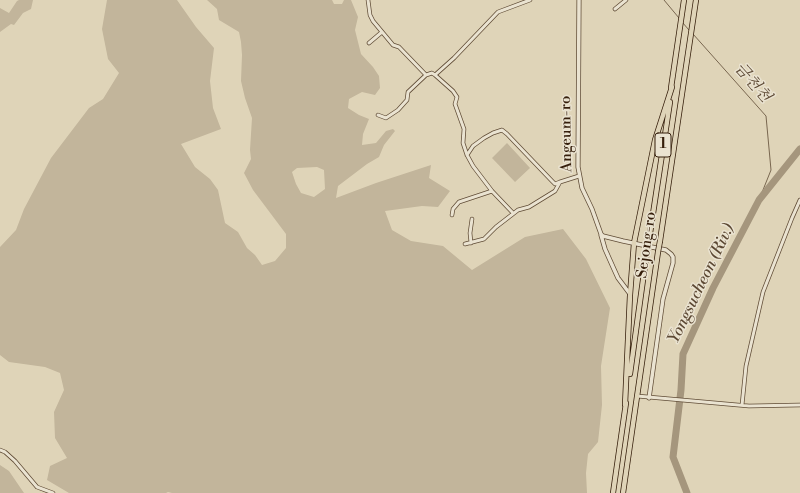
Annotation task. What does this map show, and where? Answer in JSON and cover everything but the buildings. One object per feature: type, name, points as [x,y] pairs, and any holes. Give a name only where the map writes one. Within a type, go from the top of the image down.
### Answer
[{"type":"highway","name":"Sejong-ro","points":[[613,493],[684,0]]},
{"type":"highway","name":"Sejong-ro","points":[[623,493],[696,0]]},
{"type":"highway","points":[[625,405],[634,243],[656,140],[672,87]]},
{"type":"street","points":[[368,0],[370,15],[373,21],[393,45],[399,47],[426,75]]},
{"type":"street","points":[[435,75],[498,12],[530,0]]},
{"type":"street","name":"Angeum-ro","points":[[579,0],[579,176],[582,188],[592,209],[612,267],[630,295]]},
{"type":"street","points":[[615,9],[626,0]]},
{"type":"street","points":[[369,43],[382,32]]},
{"type":"street","points":[[378,116],[386,118],[398,110],[407,100],[408,92],[426,75],[435,75],[457,97],[455,104],[464,130],[464,143],[467,155],[473,166],[492,191],[513,213]]},
{"type":"street","points":[[467,155],[473,146],[484,138],[502,130],[555,184],[579,176]]},
{"type":"street","points":[[465,244],[484,239],[513,213],[529,207],[555,191],[560,182]]},
{"type":"street","points":[[452,215],[453,209],[459,202],[492,191]]},
{"type":"street","points":[[742,405],[746,366],[763,292],[800,200]]},
{"type":"street","points":[[471,243],[470,233],[472,219]]},
{"type":"street","points":[[601,234],[603,236],[666,250],[671,254],[673,263],[662,299],[649,398]]},
{"type":"street","points":[[637,396],[742,405],[800,406]]},
{"type":"street","points":[[0,450],[5,452],[16,462],[37,487],[53,493]]},
{"type":"shaded area","points":[[19,0],[33,0],[31,9],[23,13],[14,25],[11,24],[0,32],[0,8],[9,13]]},
{"type":"shaded area","points":[[107,0],[177,0],[196,27],[214,48],[210,81],[213,108],[221,129],[181,144],[195,167],[210,179],[218,190],[225,223],[238,232],[247,248],[255,255],[262,265],[275,261],[286,248],[286,234],[253,190],[244,173],[251,159],[250,150],[252,118],[241,81],[242,55],[239,32],[219,20],[217,9],[207,0],[332,0],[334,4],[342,4],[344,0],[351,0],[358,17],[355,30],[361,54],[379,76],[380,88],[375,95],[362,92],[349,99],[348,108],[369,119],[363,134],[362,145],[376,143],[386,131],[393,129],[395,131],[384,145],[379,157],[367,164],[338,186],[336,198],[431,165],[429,178],[450,191],[438,207],[422,206],[385,211],[392,230],[411,241],[443,246],[472,270],[525,237],[563,229],[586,259],[610,308],[601,366],[602,405],[598,442],[588,454],[586,473],[587,493],[69,493],[47,480],[50,466],[67,458],[55,438],[54,412],[64,390],[60,373],[45,367],[9,362],[0,355],[0,247],[16,230],[24,209],[51,158],[89,108],[103,99],[119,73],[108,59],[102,29]],"holes":[[[317,167],[324,170],[325,189],[314,197],[301,193],[292,172],[297,168]]]},
{"type":"shaded area","points":[[507,143],[530,168],[515,182],[492,158]]},
{"type":"shaded area","points":[[0,465],[9,471],[24,493],[0,493]]},
{"type":"waterway","name":"금천천","points":[[664,0],[679,18]]},
{"type":"waterway","name":"금천천","points":[[682,22],[689,30]]},
{"type":"waterway","name":"금천천","points":[[693,34],[766,116],[771,170],[759,200]]},
{"type":"waterway","name":"Yongsucheon (Riv.)","points":[[687,493],[673,457],[681,390],[683,354],[713,288],[759,200],[800,149]]}]
